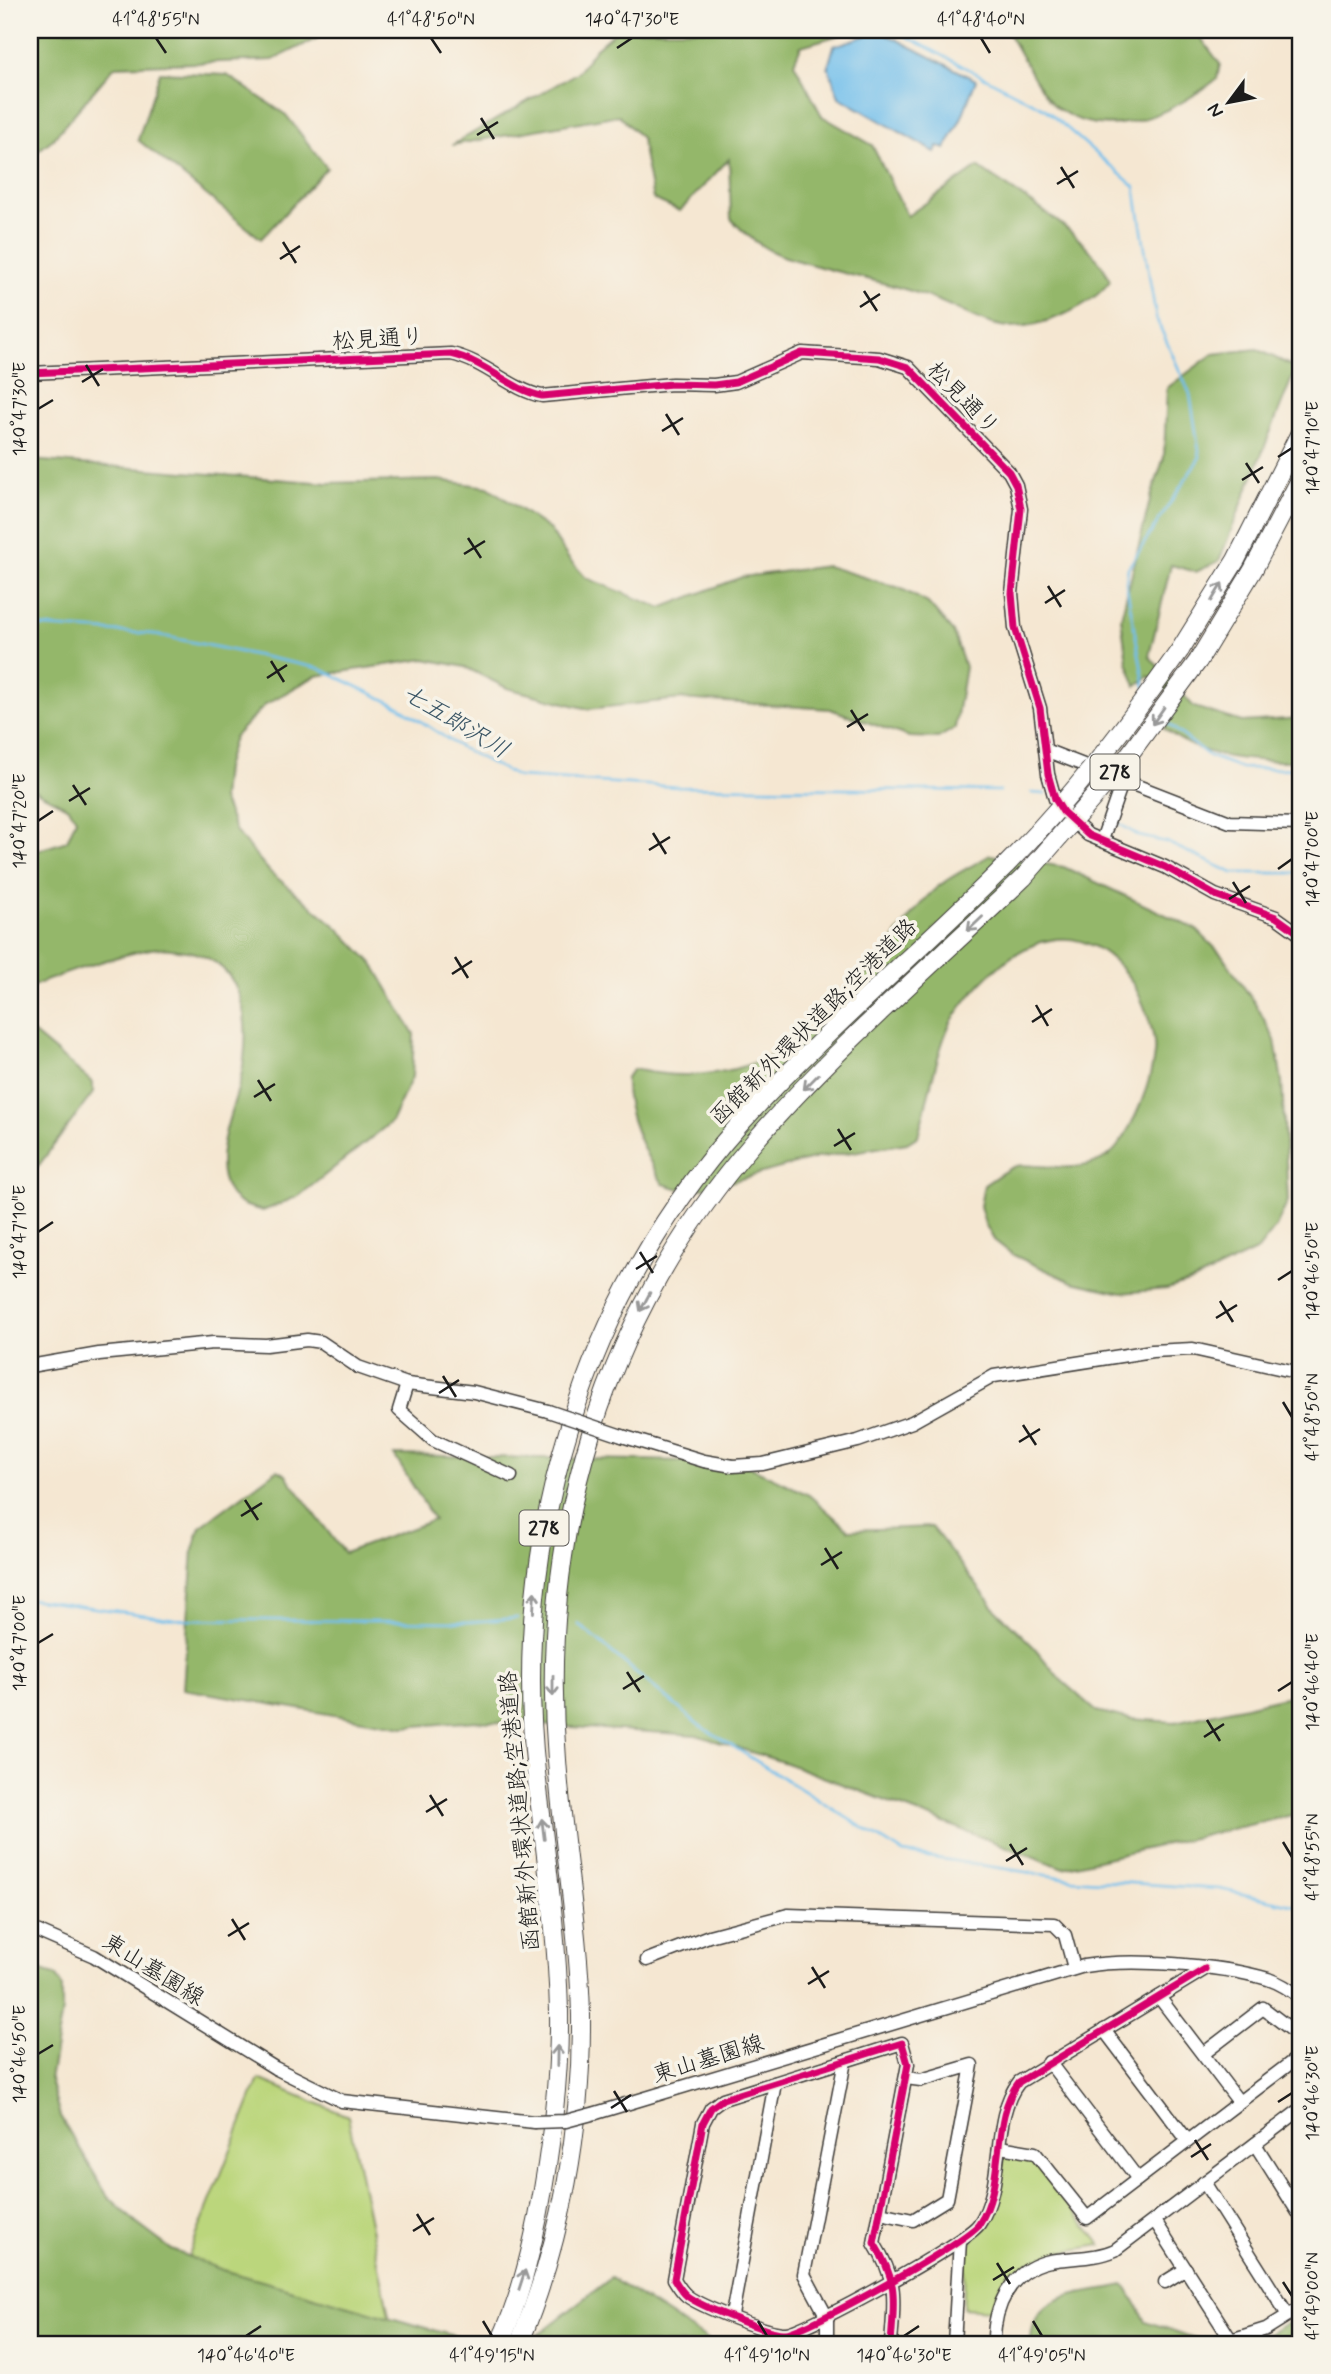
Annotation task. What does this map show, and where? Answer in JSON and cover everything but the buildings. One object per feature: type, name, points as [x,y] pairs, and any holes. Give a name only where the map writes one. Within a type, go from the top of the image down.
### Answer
[{"type":"highway","name":"函館新外環状道路;空港道路","points":[[499,2344],[529,2259],[546,2175],[556,2098],[556,1958],[536,1766],[531,1656],[535,1587],[544,1531],[571,1420],[616,1309],[645,1256],[705,1167],[771,1091],[1007,864],[1051,818],[1104,755],[1180,650],[1236,560],[1301,431]]},
{"type":"highway","name":"函館新外環状道路;空港道路","points":[[519,2344],[550,2253],[567,2181],[578,2100],[580,2014],[557,1763],[553,1657],[565,1536],[588,1439],[609,1378],[663,1267],[723,1180],[786,1106],[1024,877],[1120,767],[1198,661],[1253,570],[1301,478]]},
{"type":"street","name":"松見通り","points":[[30,373],[450,354],[481,364],[531,394],[542,396],[672,384],[714,386],[736,382],[802,353],[896,361],[918,376],[1009,472],[1016,485],[1021,509],[1012,593],[1014,619],[1040,708],[1048,775],[1055,799],[1063,813],[1079,829],[1165,867],[1215,895],[1276,917],[1301,935]]},
{"type":"street","points":[[1045,750],[1230,822],[1301,824]]},
{"type":"street","points":[[1102,840],[1123,780]]},
{"type":"street","points":[[30,1366],[99,1354],[213,1343],[266,1345],[307,1340],[321,1342],[358,1367],[407,1384],[474,1392],[548,1411],[704,1461],[733,1466],[763,1464],[858,1441],[912,1422],[994,1376],[1152,1351],[1193,1349],[1301,1373]]},
{"type":"street","points":[[407,1384],[399,1410],[433,1440],[511,1476]]},
{"type":"street","points":[[647,1960],[709,1936],[788,1915],[1054,1924],[1065,1935],[1074,1968]]},
{"type":"street","name":"東山墓園線","points":[[30,1928],[94,1956],[243,2049],[308,2087],[342,2101],[534,2122],[566,2121],[596,2113],[1074,1968],[1117,1962],[1205,1969],[1267,1979],[1301,1998]]},
{"type":"street","points":[[891,2344],[892,2278],[889,2266],[874,2243],[908,2064],[902,2043],[723,2099],[706,2114],[674,2279],[686,2295],[760,2329],[780,2333],[797,2332],[827,2317],[892,2278],[960,2240],[975,2230],[986,2213],[1012,2091],[1024,2077],[1205,1969]]},
{"type":"street","points":[[1159,1997],[1240,2102]]},
{"type":"street","points":[[1203,2054],[1263,2008],[1301,2037]]},
{"type":"street","points":[[1104,2029],[1188,2141]]},
{"type":"street","points":[[1000,2147],[1035,2152],[1087,2218],[1301,2055]]},
{"type":"street","points":[[827,2344],[827,2317],[804,2274],[845,2061]]},
{"type":"street","points":[[1049,2062],[1138,2179]]},
{"type":"street","points":[[880,2213],[913,2220],[947,2199],[972,2064],[921,2080],[906,2078]]},
{"type":"street","points":[[732,2315],[775,2083]]},
{"type":"street","points":[[995,2344],[997,2318],[1003,2298],[1026,2271],[1053,2261],[1108,2253],[1155,2221],[1301,2109]]},
{"type":"street","points":[[1255,2144],[1301,2217]]},
{"type":"street","points":[[1204,2182],[1288,2315]]},
{"type":"street","points":[[1155,2221],[1231,2340],[1266,2329],[1301,2307]]},
{"type":"street","points":[[954,2344],[960,2240]]},
{"type":"street","points":[[1165,2282],[1186,2269]]},
{"type":"green space","points":[[30,30],[324,30],[318,38],[273,60],[115,66],[53,139],[30,157]]},
{"type":"green space","points":[[617,30],[857,30],[801,46],[794,63],[822,116],[872,145],[907,216],[978,167],[1071,232],[1101,264],[1110,281],[1091,299],[1066,314],[1024,326],[1001,326],[921,294],[788,258],[761,245],[731,219],[729,159],[680,211],[653,199],[641,138],[619,115],[452,145],[578,72],[595,49]]},
{"type":"green space","points":[[1006,30],[1195,30],[1220,64],[1217,79],[1181,103],[1139,120],[1095,124],[1075,118],[1049,100]]},
{"type":"green space","points":[[160,72],[227,75],[286,115],[327,168],[261,239],[138,140]]},
{"type":"green space","points":[[1257,349],[1296,368],[1219,561],[1196,572],[1171,565],[1149,656],[1194,707],[1242,722],[1301,718],[1301,761],[1246,759],[1212,753],[1179,739],[1164,728],[1179,703],[1149,676],[1136,686],[1127,662],[1121,618],[1150,500],[1164,457],[1167,388],[1213,354]]},
{"type":"green space","points":[[30,460],[327,483],[438,480],[488,487],[550,530],[568,558],[586,578],[661,608],[742,577],[827,566],[900,588],[928,603],[953,632],[965,667],[955,728],[938,738],[909,737],[830,709],[681,699],[588,709],[507,688],[465,667],[425,659],[316,676],[266,704],[234,737],[225,768],[222,799],[236,832],[270,872],[337,927],[374,965],[414,1034],[412,1077],[391,1122],[299,1196],[263,1211],[239,1202],[228,1191],[223,1178],[222,1150],[241,1077],[245,1035],[244,1014],[239,995],[231,978],[218,965],[201,955],[154,948],[74,970],[30,987],[30,853],[67,841],[76,819],[69,808],[30,788]]},
{"type":"green space","points":[[990,855],[1064,867],[1196,929],[1222,955],[1258,1008],[1275,1040],[1282,1081],[1288,1201],[1276,1227],[1258,1250],[1195,1280],[1167,1289],[1121,1293],[1072,1282],[1013,1255],[994,1240],[985,1224],[980,1206],[984,1185],[1018,1165],[1080,1166],[1109,1155],[1124,1137],[1136,1115],[1152,1065],[1154,1046],[1151,1026],[1130,979],[1107,955],[1083,942],[1059,939],[1035,944],[1012,956],[970,995],[948,1029],[918,1136],[907,1143],[816,1158],[719,1185],[686,1191],[663,1184],[642,1146],[632,1119],[626,1077],[634,1069],[691,1075],[718,1072],[769,1057],[793,1044],[816,1027],[850,995],[934,890]]},
{"type":"green space","points":[[33,1033],[93,1083],[93,1093],[30,1177],[30,1035]]},
{"type":"green space","points":[[394,1455],[740,1462],[809,1495],[849,1530],[932,1527],[996,1610],[1034,1647],[1060,1679],[1096,1711],[1131,1719],[1175,1722],[1289,1696],[1301,1697],[1301,1813],[1063,1868],[786,1763],[696,1735],[476,1721],[404,1727],[183,1689],[193,1550],[200,1527],[277,1470],[285,1474],[344,1553],[434,1520]]},
{"type":"green space","points":[[30,1967],[55,1975],[62,1986],[62,2011],[50,2080],[60,2116],[107,2195],[136,2223],[172,2250],[220,2269],[482,2344],[30,2344]]},
{"type":"green space","points":[[259,2079],[348,2116],[395,2344],[170,2302]]},
{"type":"green space","points":[[1010,2154],[1033,2158],[1101,2245],[1035,2260],[1010,2278],[999,2292],[991,2310],[963,2308],[966,2248],[990,2218],[1004,2158]]},
{"type":"green space","points":[[611,2278],[714,2344],[526,2344]]},
{"type":"green space","points":[[1125,2285],[1146,2321],[1211,2344],[1031,2344],[1033,2327],[1049,2304],[1077,2294]]},
{"type":"green space","points":[[1301,2315],[1301,2344],[1251,2344]]},
{"type":"water","points":[[880,31],[976,80],[961,119],[945,149],[938,146],[935,152],[839,97],[828,67],[834,46]]},
{"type":"waterway","points":[[894,30],[1045,109],[1135,187],[1156,318],[1190,394],[1200,457],[1128,568],[1126,583],[1145,687]]},
{"type":"waterway","name":"七五郎沢川","points":[[30,626],[153,634],[318,668],[398,706],[461,748],[518,777],[679,787],[1000,791]]},
{"type":"waterway","points":[[1163,720],[1209,756],[1240,768],[1301,769]]},
{"type":"waterway","name":"七五郎沢川","points":[[1032,793],[1045,794]]},
{"type":"waterway","name":"七五郎沢川","points":[[1120,824],[1139,836],[1166,842],[1233,873],[1301,873]]},
{"type":"waterway","points":[[30,1599],[175,1619],[469,1622],[518,1618]]},
{"type":"waterway","points":[[578,1624],[699,1725],[903,1853],[1071,1879],[1220,1889],[1301,1907]]},
{"type":"cycle path","points":[[30,373],[451,354],[475,363],[519,388],[542,396],[672,384],[714,385],[736,382],[802,353],[879,358],[908,367],[1009,472],[1016,485],[1021,509],[1012,593],[1015,628],[1040,708],[1048,774],[1055,799],[1063,812],[1088,835],[1165,867],[1215,895],[1276,917],[1301,935]]},
{"type":"cycle path","points":[[891,2344],[893,2292],[891,2281],[888,2269],[874,2243],[908,2064],[902,2043],[723,2099],[711,2108],[703,2123],[674,2279],[687,2296],[706,2306],[735,2319],[786,2333],[853,2302],[886,2284],[918,2266],[968,2234],[979,2224],[987,2208],[993,2190],[1004,2114],[1019,2082],[1205,1969]]}]
